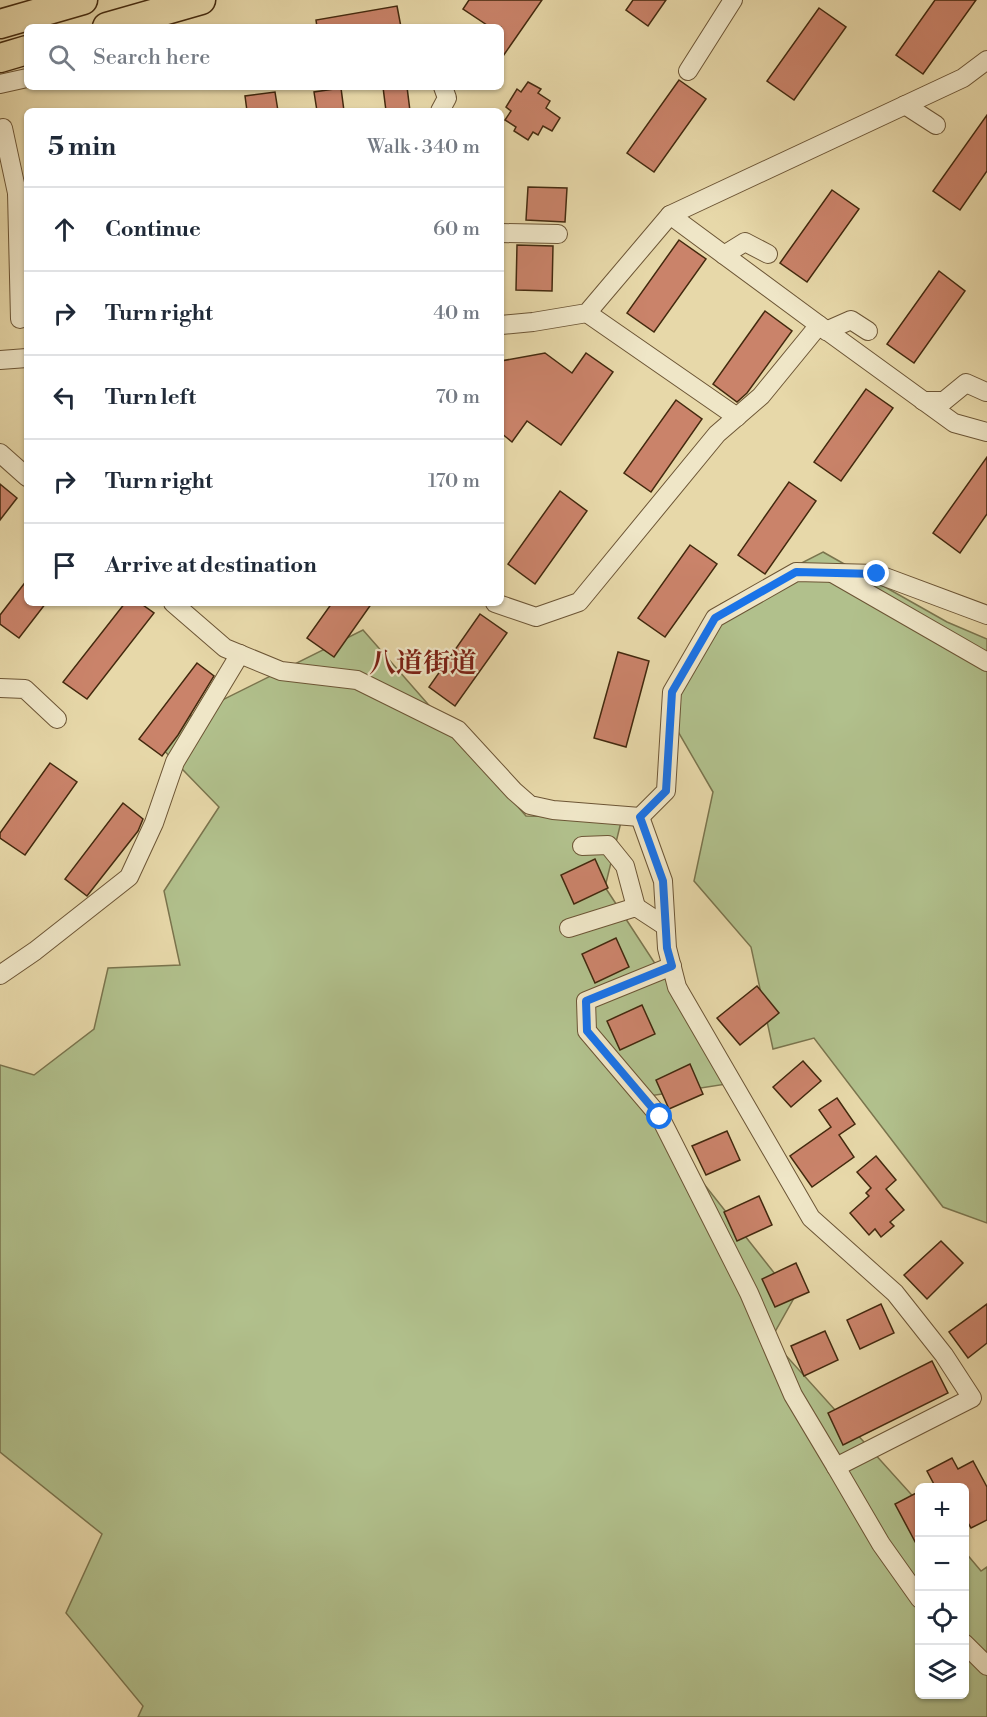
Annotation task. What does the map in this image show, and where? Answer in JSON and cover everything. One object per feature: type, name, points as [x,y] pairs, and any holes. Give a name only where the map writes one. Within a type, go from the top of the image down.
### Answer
[{"type":"main road","points":[[0,24],[83,0]]},
{"type":"main road","points":[[117,24],[201,0]]},
{"type":"main road","points":[[0,58],[24,51]]},
{"type":"street","points":[[688,71],[733,0]]},
{"type":"street","points":[[504,325],[586,313],[670,215],[983,70]]},
{"type":"street","points":[[0,84],[24,79]]},
{"type":"street","points":[[442,108],[447,98],[444,90]]},
{"type":"street","points":[[905,105],[936,125]]},
{"type":"street","points":[[3,128],[22,192],[20,319]]},
{"type":"street","points":[[670,215],[954,423],[987,432]]},
{"type":"street","points":[[504,233],[558,234]]},
{"type":"street","points":[[724,255],[745,242],[768,254]]},
{"type":"street","points":[[586,313],[737,417]]},
{"type":"street","points":[[504,606],[536,617],[579,602],[717,434],[761,396],[822,328],[851,320],[868,331]]},
{"type":"street","points":[[0,360],[24,358]]},
{"type":"street","points":[[923,401],[944,401],[966,383],[986,392]]},
{"type":"street","points":[[0,453],[24,474]]},
{"type":"street","points":[[176,606],[225,648],[281,671],[357,680],[458,730],[530,805],[553,810],[640,817],[666,791],[672,692],[715,618],[796,572],[877,574],[987,615]]},
{"type":"street","points":[[833,573],[987,662]]},
{"type":"street","points":[[0,975],[35,951],[129,877],[154,823],[175,762],[240,654]]},
{"type":"street","points":[[0,688],[25,689],[57,718]]},
{"type":"street","points":[[640,817],[663,881],[667,948],[677,987],[811,1218],[895,1293],[944,1355],[972,1398],[836,1467]]},
{"type":"street","points":[[582,846],[608,845],[625,866],[636,907],[666,926]]},
{"type":"street","points":[[569,928],[636,907]]},
{"type":"street","points":[[672,966],[586,1001],[587,1031],[660,1117],[748,1293],[793,1395],[880,1544],[915,1592]]},
{"type":"street","points":[[966,1645],[987,1666]]},
{"type":"green space","points":[[823,552],[947,622],[987,639],[987,1223],[943,1207],[814,1038],[773,1049],[751,947],[694,881],[713,792],[669,716],[721,604]]},
{"type":"green space","points":[[363,630],[526,816],[622,818],[605,887],[733,1083],[636,1098],[794,1298],[771,1339],[915,1499],[915,1699],[969,1699],[969,1557],[981,1571],[987,1567],[987,1717],[138,1717],[143,1706],[66,1613],[102,1534],[0,1452],[0,1065],[34,1075],[94,1029],[108,968],[180,965],[164,891],[219,807],[150,736]]},
{"type":"building","points":[[469,0],[542,0],[504,55],[504,24],[486,24],[463,9]]},
{"type":"building","points":[[633,0],[666,0],[648,26],[626,10]]},
{"type":"building","points":[[935,0],[976,0],[923,74],[896,55]]},
{"type":"building","points":[[397,6],[400,24],[317,24],[316,20]]},
{"type":"building","points":[[819,8],[846,27],[794,100],[767,81]]},
{"type":"building","points":[[679,80],[706,99],[654,172],[627,153]]},
{"type":"building","points":[[528,82],[541,89],[538,93],[550,101],[546,108],[560,118],[552,131],[543,126],[538,135],[533,132],[528,140],[514,131],[516,127],[505,120],[511,111],[506,107],[517,89],[521,92]]},
{"type":"building","points":[[341,90],[344,108],[317,108],[314,92]]},
{"type":"building","points":[[383,90],[407,90],[410,108],[386,108]]},
{"type":"building","points":[[275,92],[278,108],[247,108],[245,96]]},
{"type":"building","points":[[987,115],[987,171],[960,210],[933,191]]},
{"type":"building","points":[[528,187],[567,188],[565,222],[526,220]]},
{"type":"building","points":[[832,190],[859,209],[807,282],[780,263]]},
{"type":"building","points":[[679,240],[706,259],[654,332],[627,313]]},
{"type":"building","points":[[517,245],[553,246],[552,291],[516,290]]},
{"type":"building","points":[[939,271],[965,291],[914,363],[887,344]]},
{"type":"building","points":[[765,311],[792,331],[747,393],[737,402],[713,384]]},
{"type":"building","points":[[545,353],[572,373],[586,353],[613,372],[561,445],[527,421],[512,442],[504,435],[504,360]]},
{"type":"building","points":[[866,389],[893,408],[841,481],[814,462]]},
{"type":"building","points":[[676,400],[702,419],[651,492],[624,473]]},
{"type":"building","points":[[987,457],[987,514],[960,553],[933,533]]},
{"type":"building","points":[[789,482],[816,501],[765,574],[738,555]]},
{"type":"building","points":[[0,484],[17,498],[0,520]]},
{"type":"building","points":[[560,491],[587,511],[535,584],[508,564]]},
{"type":"building","points":[[690,545],[717,564],[665,637],[638,618]]},
{"type":"building","points":[[24,584],[24,606],[44,606],[19,638],[0,624],[0,615]]},
{"type":"building","points":[[123,606],[144,606],[154,613],[87,699],[63,682]]},
{"type":"building","points":[[330,606],[370,606],[334,657],[307,638]]},
{"type":"building","points":[[480,614],[507,633],[455,706],[429,687]]},
{"type":"building","points":[[618,652],[649,661],[626,747],[594,738]]},
{"type":"building","points":[[197,663],[214,676],[178,735],[162,756],[139,739]]},
{"type":"building","points":[[50,763],[77,782],[25,855],[0,838],[0,833]]},
{"type":"building","points":[[123,803],[143,819],[138,831],[87,896],[65,879]]},
{"type":"building","points":[[595,859],[608,888],[574,904],[561,875]]},
{"type":"building","points":[[616,938],[629,967],[595,983],[582,954]]},
{"type":"building","points":[[757,986],[779,1013],[740,1045],[717,1018]]},
{"type":"building","points":[[642,1005],[655,1034],[620,1050],[607,1021]]},
{"type":"building","points":[[803,1061],[821,1081],[791,1107],[773,1087]]},
{"type":"building","points":[[690,1064],[703,1094],[669,1109],[656,1080]]},
{"type":"building","points":[[837,1098],[855,1124],[839,1135],[854,1157],[812,1187],[790,1156],[831,1127],[819,1110]]},
{"type":"building","points":[[727,1131],[740,1160],[706,1175],[692,1146]]},
{"type":"building","points":[[876,1156],[896,1180],[886,1189],[904,1210],[890,1222],[894,1226],[881,1237],[875,1229],[869,1235],[850,1213],[869,1196],[866,1193],[871,1188],[857,1172]]},
{"type":"building","points":[[759,1196],[772,1225],[737,1241],[724,1212]]},
{"type":"building","points":[[941,1241],[963,1263],[927,1299],[904,1275]]},
{"type":"building","points":[[796,1263],[809,1292],[775,1307],[762,1279]]},
{"type":"building","points":[[881,1304],[894,1333],[860,1349],[847,1320]]},
{"type":"building","points":[[987,1304],[987,1343],[968,1358],[949,1332]]},
{"type":"building","points":[[825,1331],[838,1360],[804,1376],[791,1346]]},
{"type":"building","points":[[932,1361],[948,1393],[843,1445],[828,1413]]},
{"type":"building","points":[[952,1458],[958,1469],[973,1461],[987,1487],[987,1520],[971,1528],[969,1525],[969,1483],[933,1483],[927,1471]]},
{"type":"building","points":[[915,1494],[915,1542],[895,1504]]},
{"type":"district","name":"八道街道","points":[[423,663]]},
{"type":"route","points":[[660,1117],[587,1031],[586,1001],[672,966],[667,948],[663,881],[640,817],[666,791],[672,692],[715,618],[796,572],[877,574]]}]
